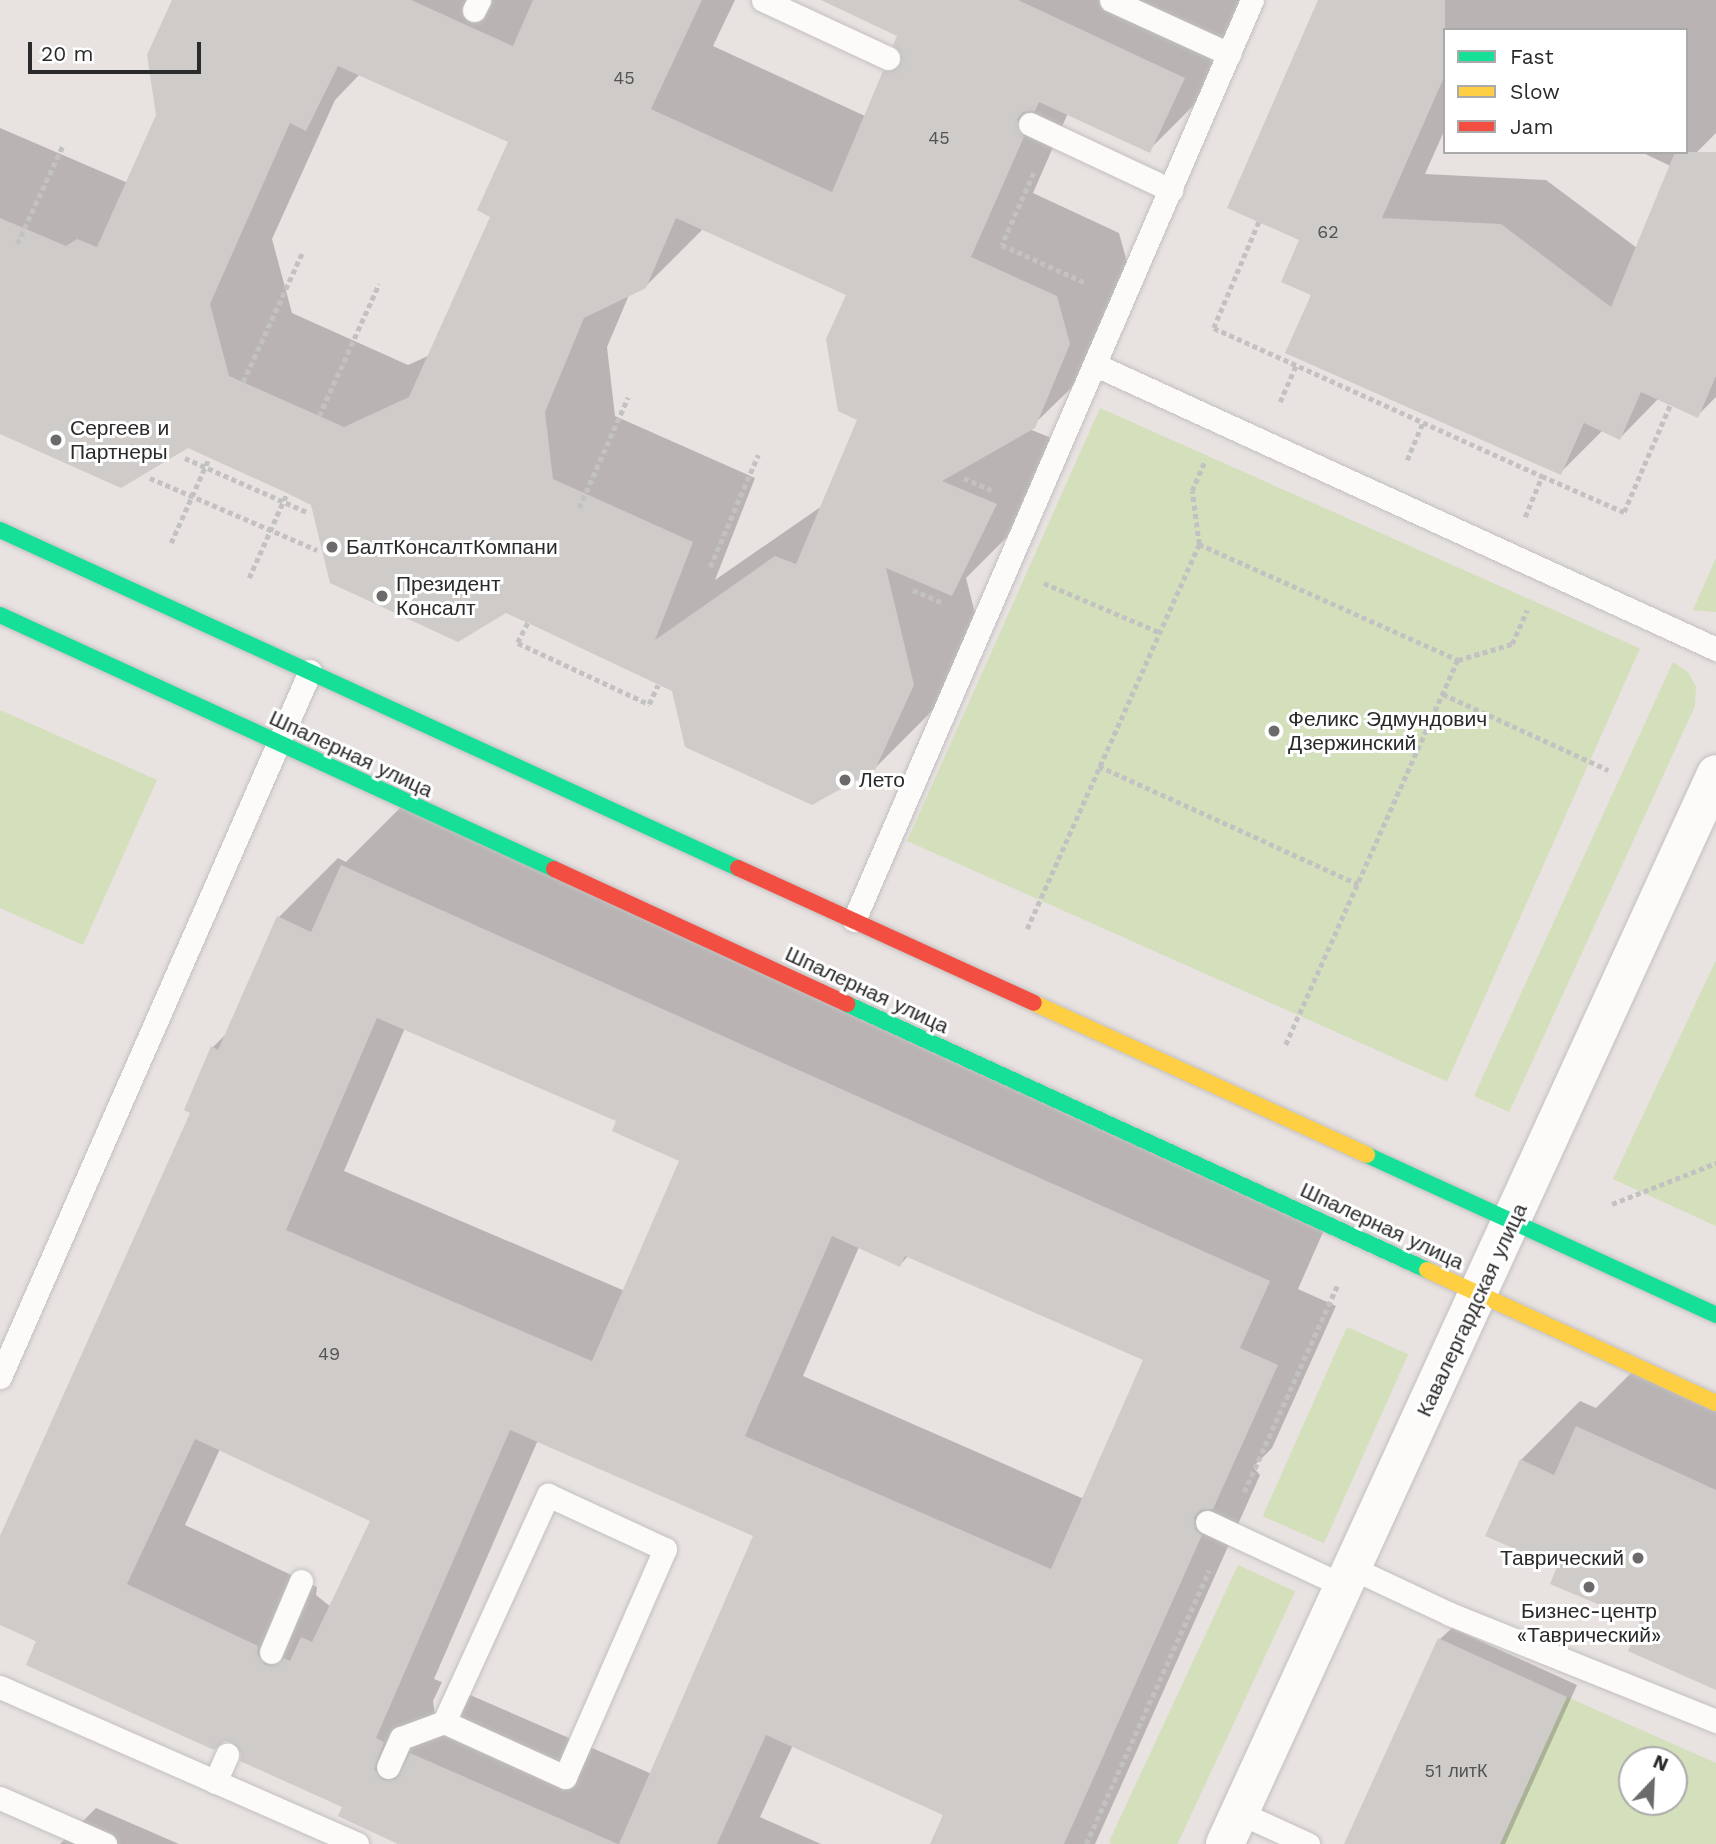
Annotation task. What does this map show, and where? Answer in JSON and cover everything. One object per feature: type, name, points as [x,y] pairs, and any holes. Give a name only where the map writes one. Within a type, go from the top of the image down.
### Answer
[{"type":"street","points":[[0,530],[1716,1315]]},
{"type":"street","name":"Шпалерная улица","points":[[0,615],[1716,1403]]},
{"type":"street","name":"Кавалергардская улица","points":[[1232,1828],[1716,774]]},
{"type":"lane","points":[[763,0],[888,58]]},
{"type":"lane","points":[[1111,0],[1229,54]]},
{"type":"lane","points":[[854,920],[1006,567],[1098,366],[1252,0]]},
{"type":"lane","points":[[1030,124],[1171,190]]},
{"type":"lane","points":[[1098,366],[1716,649]]},
{"type":"lane","points":[[0,1377],[310,671]]},
{"type":"lane","points":[[388,1767],[401,1738],[444,1722],[565,1777],[665,1549],[548,1495],[444,1722]]},
{"type":"lane","points":[[1217,1527],[1450,1614],[1716,1721]]},
{"type":"lane","points":[[271,1652],[301,1580]]},
{"type":"lane","points":[[0,1687],[215,1782],[357,1838]]},
{"type":"lane","points":[[215,1782],[227,1755]]},
{"type":"lane","points":[[0,1798],[105,1844]]},
{"type":"lane","points":[[1232,1828],[1308,1844]]},
{"type":"path","points":[[1051,134],[1002,245],[1125,300]]},
{"type":"path","points":[[17,244],[63,145]]},
{"type":"path","points":[[1259,222],[1214,328],[1542,476],[1624,512],[1670,405]]},
{"type":"path","points":[[243,382],[303,251]]},
{"type":"path","points":[[319,416],[379,284]]},
{"type":"path","points":[[1290,380],[1296,365]]},
{"type":"path","points":[[579,508],[628,397]]},
{"type":"path","points":[[1027,929],[1199,544],[1192,491],[1220,422]]},
{"type":"path","points":[[1417,436],[1423,422]]},
{"type":"path","points":[[710,567],[758,455]]},
{"type":"path","points":[[185,458],[307,512]]},
{"type":"path","points":[[171,543],[209,458]]},
{"type":"path","points":[[1536,491],[1542,476]]},
{"type":"path","points":[[150,478],[317,550]]},
{"type":"path","points":[[964,478],[1002,495]]},
{"type":"path","points":[[249,578],[286,493]]},
{"type":"path","points":[[1199,544],[1458,660],[1513,644],[1543,570]]},
{"type":"path","points":[[1006,567],[1159,632]]},
{"type":"path","points":[[913,590],[950,605]]},
{"type":"path","points":[[528,623],[518,643],[649,704],[659,685]]},
{"type":"path","points":[[1285,1046],[1458,660]]},
{"type":"path","points":[[1443,694],[1608,770]]},
{"type":"path","points":[[1099,766],[1358,884]]},
{"type":"path","points":[[1612,1204],[1716,1163]]},
{"type":"path","points":[[1086,1844],[1217,1527],[1337,1286]]},
{"type":"green space","points":[[1100,408],[1640,648],[1447,1081],[907,841]]},
{"type":"green space","points":[[1716,558],[1716,612],[1693,610]]},
{"type":"green space","points":[[1673,662],[1688,672],[1696,687],[1695,706],[1509,1112],[1474,1096]]},
{"type":"green space","points":[[0,710],[157,780],[83,945],[0,908]]},
{"type":"green space","points":[[1716,960],[1716,1226],[1613,1179]]},
{"type":"green space","points":[[1347,1327],[1408,1354],[1324,1543],[1263,1516]]},
{"type":"green space","points":[[1238,1565],[1295,1592],[1177,1844],[1109,1842]]},
{"type":"green space","points":[[1567,1697],[1678,1746],[1618,1746],[1618,1816],[1688,1816],[1688,1751],[1716,1763],[1716,1844],[1500,1844]]},
{"type":"building","points":[[172,0],[411,0],[513,46],[533,0],[702,0],[651,109],[832,192],[883,71],[895,70],[902,57],[893,45],[897,36],[821,0],[1018,0],[1185,78],[1150,153],[1039,102],[1035,111],[1023,112],[1017,119],[1024,137],[971,257],[1057,296],[1070,344],[1035,428],[942,481],[997,504],[952,596],[886,568],[914,685],[875,770],[812,805],[685,747],[672,691],[528,623],[506,613],[458,642],[330,583],[311,505],[287,493],[188,448],[121,488],[0,434],[0,218],[66,246],[77,239],[97,247],[156,115],[147,55]],"holes":[[[338,66],[508,142],[477,210],[490,217],[409,397],[344,427],[229,376],[210,304],[290,123],[306,131]],[[676,218],[846,295],[826,339],[838,411],[857,420],[796,564],[775,556],[655,640],[693,542],[553,479],[545,412],[584,318],[646,288]]]},
{"type":"building","points":[[1318,0],[1445,0],[1443,80],[1382,218],[1501,224],[1611,307],[1674,154],[1716,152],[1716,376],[1698,418],[1641,392],[1620,440],[1584,423],[1561,475],[1285,353],[1311,295],[1281,282],[1299,240],[1227,208]]},
{"type":"building","points":[[341,865],[1270,1281],[1240,1348],[1278,1365],[1213,1509],[1200,1510],[1194,1517],[1195,1529],[1202,1535],[1064,1844],[930,1844],[943,1815],[766,1735],[717,1844],[619,1844],[753,1536],[510,1430],[376,1738],[384,1742],[374,1769],[383,1780],[396,1779],[410,1753],[618,1844],[398,1844],[338,1816],[342,1807],[240,1761],[241,1753],[233,1743],[225,1741],[214,1750],[26,1665],[36,1641],[0,1625],[0,1536],[190,1113],[184,1110],[211,1046],[218,1050],[277,916],[311,932]],"holes":[[[377,1018],[616,1121],[612,1131],[679,1161],[592,1361],[286,1230]],[[832,1236],[900,1267],[905,1256],[1143,1360],[1051,1569],[745,1436]],[[195,1439],[370,1521],[312,1642],[301,1637],[290,1661],[284,1658],[273,1666],[265,1665],[257,1654],[258,1646],[127,1584]]]},
{"type":"building","name":"Таврический","points":[[1576,1426],[1716,1490],[1716,1690],[1628,1651],[1640,1622],[1550,1584],[1557,1567],[1485,1536],[1520,1459],[1554,1475]]},
{"type":"building","points":[[1438,1638],[1567,1697],[1500,1844],[1344,1844]]},
{"type":"traffic: fast","points":[[0,530],[738,868]]},
{"type":"traffic: fast","points":[[0,615],[554,869]]},
{"type":"traffic: fast","points":[[847,1004],[1427,1270]]},
{"type":"traffic: fast","points":[[1367,1155],[1716,1315]]},
{"type":"traffic: slow","points":[[1034,1003],[1367,1155]]},
{"type":"traffic: slow","points":[[1427,1270],[1716,1403]]},
{"type":"traffic: jam","points":[[738,868],[1034,1003]]},
{"type":"traffic: jam","points":[[554,869],[847,1004]]},
{"type":"place","name":"Сергеев и Партнеры","points":[[56,440]]},
{"type":"place","name":"БалтКонсалтКомпани","points":[[332,547]]},
{"type":"place","name":"Президент Консалт","points":[[382,596]]},
{"type":"place","name":"Феликс Эдмундович Дзержинский","points":[[1274,731]]},
{"type":"place","name":"Лето","points":[[845,780]]},
{"type":"place","name":"Таврический","points":[[1638,1558]]},
{"type":"place","name":"Бизнес-центр «Таврический»","points":[[1589,1587]]}]
